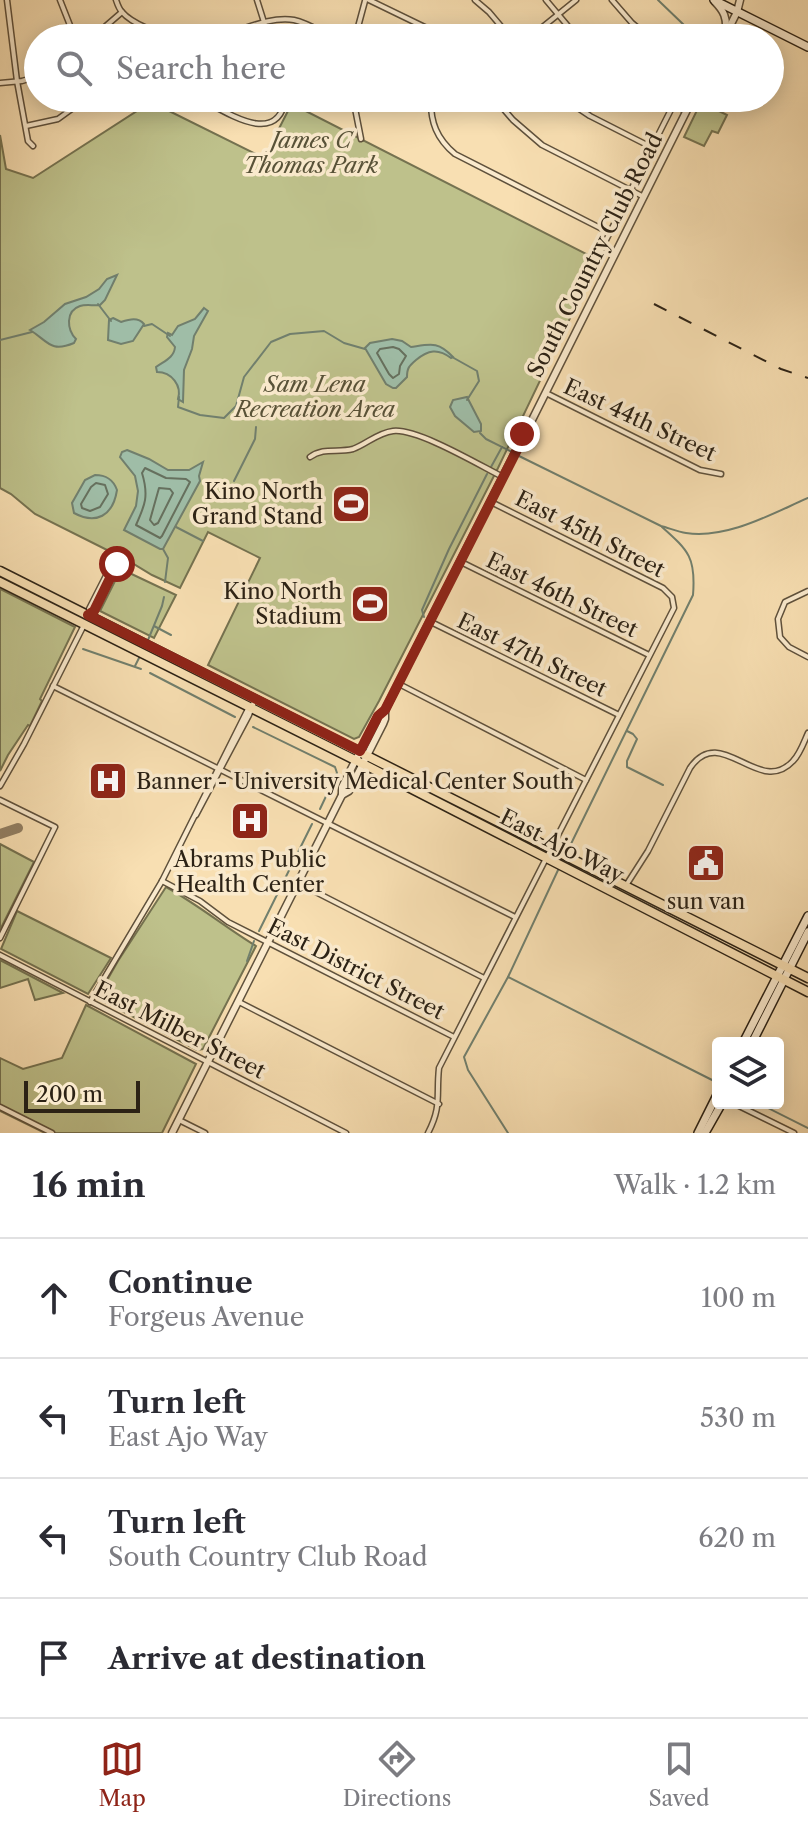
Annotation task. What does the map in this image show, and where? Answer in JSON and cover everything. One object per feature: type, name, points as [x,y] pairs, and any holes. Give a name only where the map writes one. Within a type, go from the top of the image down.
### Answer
[{"type":"main road","points":[[714,0],[761,24]]},
{"type":"main road","points":[[784,35],[808,47]]},
{"type":"main road","name":"East Ajo Way","points":[[0,571],[86,620]]},
{"type":"main road","name":"East Ajo Way","points":[[0,582],[136,644],[361,758],[453,810],[808,992]]},
{"type":"main road","name":"East Ajo Way","points":[[361,758],[458,801],[808,978]]},
{"type":"main road","points":[[453,810],[458,801]]},
{"type":"main road","points":[[786,967],[808,916]]},
{"type":"main road","points":[[746,1037],[808,932]]},
{"type":"main road","points":[[755,1037],[780,978]]},
{"type":"main road","points":[[698,1133],[712,1106]]},
{"type":"main road","points":[[705,1133],[719,1109]]},
{"type":"street","points":[[7,0],[17,81],[28,141],[33,146]]},
{"type":"street","points":[[60,0],[69,24]]},
{"type":"street","points":[[116,0],[122,12],[140,24]]},
{"type":"street","points":[[257,0],[264,22]]},
{"type":"street","points":[[359,24],[366,0],[418,24]]},
{"type":"street","points":[[475,0],[499,24]]},
{"type":"street","points":[[546,0],[566,24]]},
{"type":"street","points":[[546,24],[576,0]]},
{"type":"street","points":[[612,0],[633,24]]},
{"type":"street","points":[[714,0],[723,10],[725,24]]},
{"type":"street","points":[[731,24],[740,0]]},
{"type":"street","points":[[108,24],[122,12]]},
{"type":"street","points":[[258,24],[280,19],[303,24]]},
{"type":"street","points":[[0,30],[11,31]]},
{"type":"street","points":[[0,83],[24,79]]},
{"type":"street","points":[[26,126],[58,119],[70,112]]},
{"type":"street","points":[[233,112],[256,125],[268,124],[282,112]]},
{"type":"street","points":[[356,112],[361,139]]},
{"type":"street","points":[[432,112],[436,136],[461,158],[610,233]]},
{"type":"street","points":[[506,112],[542,145],[644,197]]},
{"type":"street","points":[[583,112],[651,147]]},
{"type":"street","name":"South Country Club Road","points":[[598,256],[670,112]]},
{"type":"street","name":"South Country Club Road","points":[[172,1133],[342,795],[349,791],[361,758],[385,719],[385,710],[521,443],[522,434],[546,393],[686,112]]},
{"type":"street","name":"East 44th Street","points":[[546,393],[700,470],[721,474]]},
{"type":"street","points":[[310,457],[323,450],[356,448],[383,433],[404,431],[503,477]]},
{"type":"street","name":"East 45th Street","points":[[491,502],[663,588],[672,597],[674,608],[649,656]]},
{"type":"street","points":[[0,786],[86,620],[89,607],[117,559]]},
{"type":"street","name":"East 46th Street","points":[[461,562],[649,656]]},
{"type":"street","points":[[808,591],[785,602],[778,619],[780,637],[789,647],[808,657]]},
{"type":"street","name":"East 47th Street","points":[[431,622],[619,715]]},
{"type":"street","points":[[428,1133],[439,1104],[439,1068],[649,656]]},
{"type":"street","points":[[399,684],[586,780]]},
{"type":"street","points":[[53,686],[515,917]]},
{"type":"street","points":[[90,1002],[162,881],[252,703]]},
{"type":"street","points":[[620,896],[648,851],[696,760],[707,753],[719,753],[762,771],[775,771],[793,762],[808,733]]},
{"type":"street","points":[[0,800],[55,827],[0,938]]},
{"type":"street","name":"East District Street","points":[[162,881],[180,889],[228,922],[454,1037]]},
{"type":"street","points":[[298,883],[484,978]]},
{"type":"street","name":"East Milber Street","points":[[0,955],[346,1133]]},
{"type":"street","points":[[239,1002],[439,1104]]},
{"type":"street","points":[[0,1107],[52,1133]]},
{"type":"street","points":[[745,1109],[794,1133]]},
{"type":"street","points":[[179,1120],[205,1133]]},
{"type":"green space","points":[[135,112],[171,112],[264,158],[287,112],[308,112],[598,260],[498,468],[359,737],[354,739],[208,665],[260,558],[208,532],[180,588],[35,514],[0,488],[0,135],[6,169],[33,178]]},
{"type":"green space","points":[[696,112],[721,112],[727,115],[718,133],[712,131],[704,146],[684,137]]},
{"type":"green space","points":[[121,569],[176,595],[154,638],[100,611]]},
{"type":"green space","points":[[0,589],[75,627],[30,726],[0,771]]},
{"type":"green space","points":[[0,844],[34,862],[0,930]]},
{"type":"green space","points":[[166,887],[256,946],[203,1049],[197,1050],[97,998]]},
{"type":"green space","points":[[17,911],[111,958],[88,994],[1,949]]},
{"type":"green space","points":[[0,960],[63,993],[35,1000],[28,979],[0,988]]},
{"type":"green space","points":[[86,1005],[196,1064],[162,1133],[45,1133],[0,1111],[0,1058],[23,1069],[62,1058]]},
{"type":"water","points":[[117,275],[100,305],[80,306],[72,312],[69,321],[76,339],[74,343],[54,346],[30,330],[65,304],[86,297],[107,279]]},
{"type":"water","points":[[204,308],[208,311],[194,336],[184,370],[183,402],[178,399],[179,389],[175,381],[167,374],[157,372],[156,367],[173,354],[175,347],[167,337],[168,333],[172,335],[178,326],[195,319]]},
{"type":"water","points":[[113,318],[121,322],[131,319],[144,324],[133,341],[121,344],[108,340],[109,320]]},
{"type":"water","points":[[392,339],[411,347],[438,346],[453,357],[437,352],[425,354],[408,369],[407,377],[393,388],[386,384],[365,348],[370,343]]},
{"type":"water","points":[[467,397],[481,424],[481,431],[474,432],[455,416],[450,407],[453,400]]},
{"type":"water","points":[[127,450],[168,470],[189,470],[203,462],[200,481],[163,549],[124,530],[136,506],[138,491],[135,476],[120,457]]},
{"type":"water","points":[[95,475],[111,480],[117,490],[115,499],[102,516],[82,517],[74,513],[72,503],[85,480]]},
{"type":"waterway","points":[[658,0],[683,24]]},
{"type":"waterway","points":[[98,304],[111,321]]},
{"type":"waterway","points":[[144,326],[152,324],[170,336]]},
{"type":"waterway","points":[[179,397],[178,407],[200,415],[224,418],[236,406],[244,377],[271,342],[290,334],[324,331],[344,343],[365,349]]},
{"type":"waterway","points":[[0,340],[32,332]]},
{"type":"waterway","points":[[452,357],[477,371],[479,381],[467,400]]},
{"type":"waterway","points":[[234,481],[255,439],[256,427]]},
{"type":"waterway","points":[[480,433],[512,452]]},
{"type":"waterway","points":[[491,467],[502,447]]},
{"type":"waterway","points":[[517,455],[661,526],[686,533],[733,529],[808,498]]},
{"type":"waterway","points":[[424,617],[422,610],[487,474]]},
{"type":"waterway","points":[[176,527],[203,541]]},
{"type":"waterway","points":[[567,852],[693,595],[689,556],[662,527]]},
{"type":"waterway","points":[[163,549],[168,558],[165,582]]},
{"type":"waterway","points":[[148,640],[164,597]]},
{"type":"waterway","points":[[154,626],[171,635]]},
{"type":"waterway","points":[[83,649],[141,669]]},
{"type":"waterway","points":[[135,666],[140,656]]},
{"type":"waterway","points":[[150,673],[235,717]]},
{"type":"waterway","points":[[253,727],[335,767],[337,773],[320,809]]},
{"type":"waterway","points":[[627,731],[637,739],[627,767],[663,785]]},
{"type":"waterway","points":[[259,931],[312,824]]},
{"type":"waterway","points":[[559,868],[508,977],[712,1080]]},
{"type":"waterway","points":[[247,961],[254,941]]},
{"type":"waterway","points":[[508,977],[464,1057],[468,1070],[508,1133]]},
{"type":"waterway","points":[[770,1109],[808,1128]]},
{"type":"taxiway","points":[[0,834],[18,828]]},
{"type":"railway","points":[[654,304],[781,369],[808,378]]},
{"type":"place","name":"Kino North Grand Stand","points":[[351,504]]},
{"type":"place","name":"Kino North Stadium","points":[[370,604]]},
{"type":"place","name":"Banner - University Medical Center South","points":[[108,781]]},
{"type":"place","name":"Abrams Public Health Center","points":[[250,821]]},
{"type":"place","name":"sun van","points":[[706,863]]},
{"type":"route","points":[[117,564],[94,611],[88,615],[360,751],[431,622],[521,442],[522,434]]},
{"type":"park label","name":"James C Thomas Park","points":[[311,152]]},
{"type":"park label","name":"Sam Lena Recreation Area","points":[[315,396]]}]
